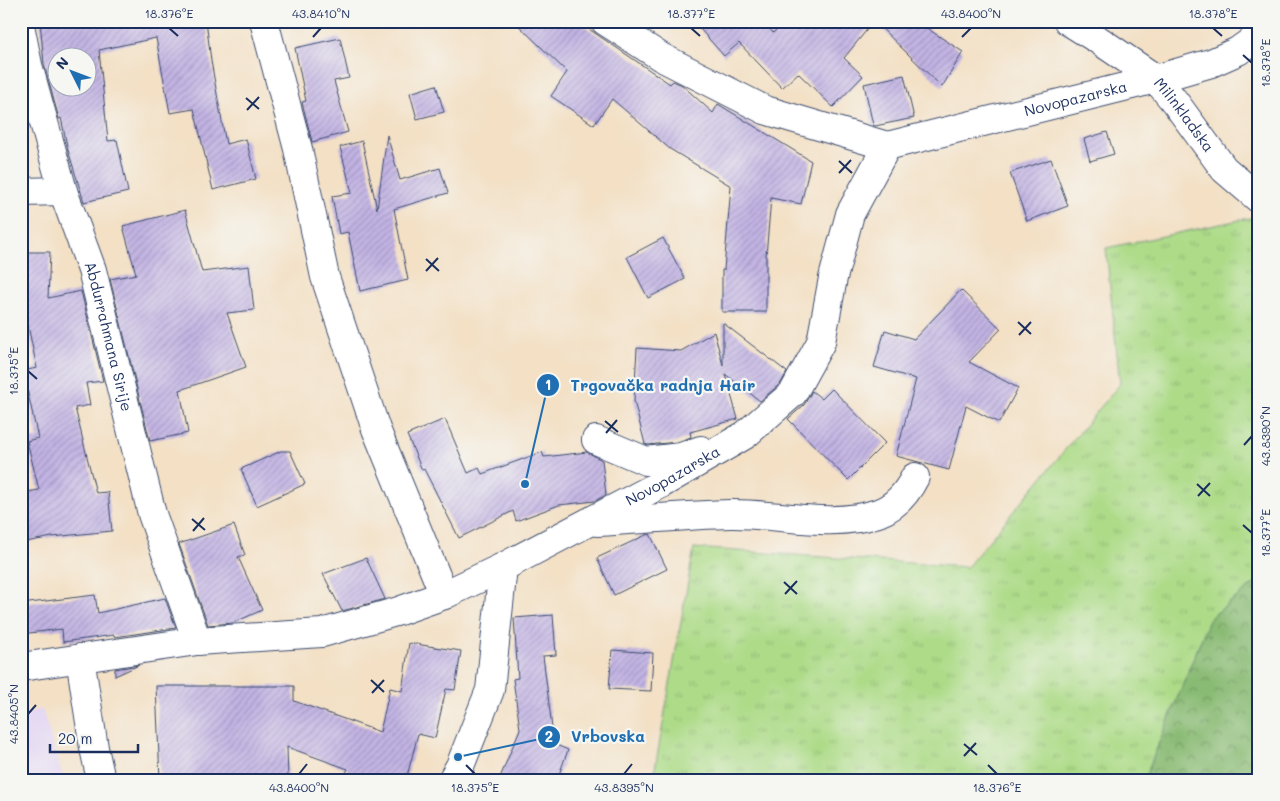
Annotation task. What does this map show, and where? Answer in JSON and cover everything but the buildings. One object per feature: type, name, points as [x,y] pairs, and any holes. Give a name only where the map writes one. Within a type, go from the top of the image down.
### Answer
[{"type":"street","points":[[264,21],[298,149],[325,277],[376,429],[444,595]]},
{"type":"street","points":[[605,21],[661,58],[765,110],[888,146]]},
{"type":"street","name":"Milinkladska","points":[[1068,21],[1102,31],[1156,79],[1224,169],[1259,199]]},
{"type":"street","name":"Abdurrahmana Sirije","points":[[21,30],[24,64],[63,191],[92,270],[152,514],[197,641]]},
{"type":"street","name":"Novopazarska","points":[[21,667],[197,641],[322,633],[399,611],[444,595],[503,567],[661,484],[745,435],[793,393],[821,342],[833,278],[850,214],[888,146],[1156,79],[1211,63],[1238,51],[1259,36]]},
{"type":"street","points":[[21,192],[63,191]]},
{"type":"street","points":[[596,440],[646,461],[681,457],[745,435]]},
{"type":"street","points":[[586,523],[731,514],[812,520],[843,520],[878,513],[898,501],[910,488],[915,477]]},
{"type":"street","points":[[452,780],[460,766],[490,690],[503,567]]},
{"type":"street","points":[[80,658],[101,780]]},
{"type":"shaded area","points":[[42,709],[64,780],[21,780],[21,715]]},
{"type":"green space","points":[[1259,216],[1259,580],[1210,618],[1144,780],[653,780],[694,548],[967,567],[1120,384],[1106,248]]},
{"type":"green space","points":[[1259,580],[1259,780],[1144,780],[1210,618]]},
{"type":"place","name":"Trgovačka radnja Hair","points":[[525,484]]},
{"type":"place","name":"Vrbovska","points":[[458,757]]}]
